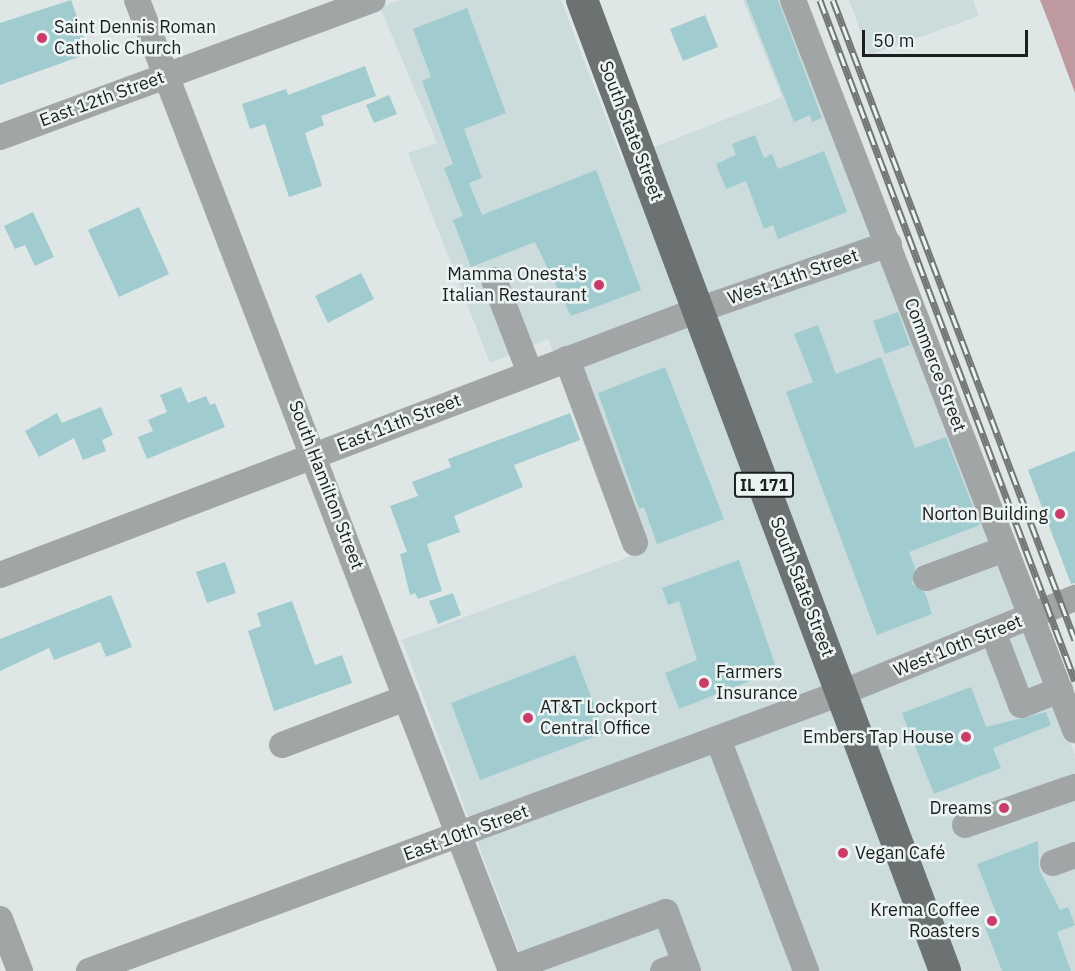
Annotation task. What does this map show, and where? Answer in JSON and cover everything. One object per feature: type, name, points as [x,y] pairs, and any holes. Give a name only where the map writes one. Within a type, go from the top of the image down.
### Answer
[{"type":"main road","name":"South State Street","points":[[582,0],[945,971]]},
{"type":"street","name":"South Hamilton Street","points":[[137,0],[315,455],[510,970]]},
{"type":"street","name":"East 12th Street","points":[[0,137],[373,0]]},
{"type":"street","name":"Commerce Street","points":[[792,0],[889,244],[1075,730]]},
{"type":"street","name":"West 11th Street","points":[[698,310],[889,244]]},
{"type":"street","points":[[494,280],[530,373]]},
{"type":"street","name":"East 11th Street","points":[[0,575],[698,310]]},
{"type":"street","points":[[567,359],[635,543]]},
{"type":"street","points":[[926,578],[1005,549]]},
{"type":"street","name":"West 10th Street","points":[[841,693],[1075,598]]},
{"type":"street","points":[[993,632],[1022,705],[1060,690]]},
{"type":"street","name":"East 10th Street","points":[[89,971],[841,693]]},
{"type":"street","points":[[282,745],[406,698]]},
{"type":"street","points":[[718,739],[806,971]]},
{"type":"street","points":[[965,825],[1075,787]]},
{"type":"street","points":[[510,970],[666,912],[679,968]]},
{"type":"street","points":[[0,919],[20,971]]},
{"type":"shaded area","points":[[400,0],[561,0],[622,160],[782,97],[743,0],[802,0],[1019,614],[1075,755],[1075,971],[526,971],[402,640],[634,555],[548,339],[490,363],[408,153],[437,143],[380,7]]},
{"type":"shaded area","points":[[849,0],[973,0],[979,16],[869,55]]},
{"type":"shaded area","points":[[1040,0],[1075,0],[1075,93],[1051,28]]},
{"type":"building","name":"Saint Dennis Roman Catholic Church","points":[[71,0],[90,53],[0,85],[0,23]]},
{"type":"building","points":[[746,0],[778,0],[822,118],[812,122],[810,115],[794,122]]},
{"type":"building","points":[[467,8],[506,113],[464,129],[482,178],[469,183],[482,215],[596,170],[641,290],[571,316],[535,242],[471,267],[453,220],[463,216],[444,168],[453,164],[422,81],[431,77],[413,29]]},
{"type":"building","points":[[705,15],[718,47],[683,61],[670,29]]},
{"type":"building","points":[[365,66],[376,96],[321,116],[324,125],[305,133],[322,186],[289,197],[265,124],[250,129],[242,104],[286,89],[288,95]]},
{"type":"building","points":[[389,95],[397,114],[374,123],[366,105]]},
{"type":"building","points":[[755,135],[764,158],[772,154],[778,169],[824,151],[847,212],[778,239],[773,225],[764,229],[746,181],[726,189],[716,164],[736,155],[732,144]]},
{"type":"building","points":[[139,207],[169,274],[119,297],[88,230]]},
{"type":"building","points":[[33,212],[54,257],[35,266],[25,245],[15,249],[4,226]]},
{"type":"building","points":[[361,273],[374,299],[328,323],[315,296]]},
{"type":"building","points":[[898,312],[910,345],[885,354],[873,321]]},
{"type":"building","points":[[818,325],[836,374],[881,357],[915,448],[946,437],[980,525],[909,552],[915,568],[912,584],[925,593],[932,614],[877,635],[786,392],[813,382],[794,334]]},
{"type":"building","points":[[665,367],[724,519],[657,544],[644,507],[639,509],[598,393]]},
{"type":"building","points":[[181,387],[188,403],[206,396],[210,405],[215,403],[225,427],[147,459],[138,437],[153,431],[148,420],[167,412],[160,395]]},
{"type":"building","points":[[101,407],[113,435],[102,440],[106,451],[83,460],[74,438],[39,457],[25,431],[57,413],[62,423]]},
{"type":"building","points":[[570,413],[580,440],[514,465],[523,487],[454,516],[460,532],[427,544],[442,591],[418,599],[415,593],[410,595],[400,554],[407,552],[390,506],[418,496],[412,482],[451,467],[448,459]]},
{"type":"building","name":"Norton Building","points":[[1075,451],[1075,583],[1071,584],[1028,470]]},
{"type":"building","points":[[739,560],[777,670],[679,709],[665,673],[697,660],[679,601],[668,605],[662,588]]},
{"type":"building","points":[[225,562],[236,593],[207,603],[196,572]]},
{"type":"building","points":[[453,593],[461,615],[438,624],[429,601]]},
{"type":"building","points":[[111,595],[132,647],[106,657],[100,642],[54,660],[49,648],[0,671],[0,639]]},
{"type":"building","points":[[292,601],[315,665],[342,655],[352,683],[274,711],[248,631],[261,626],[257,613]]},
{"type":"building","name":"AT&T Lockport Central Office","points":[[575,655],[605,733],[480,780],[451,703]]},
{"type":"building","name":"Embers Tap House","points":[[971,687],[986,727],[1046,712],[1051,725],[993,748],[1001,768],[934,794],[902,713]]},
{"type":"building","points":[[1038,841],[1039,869],[1060,910],[1068,907],[1075,925],[1057,932],[1071,971],[1002,971],[983,921],[997,915],[977,864]]},
{"type":"railway","points":[[820,0],[1075,681]]},
{"type":"railway","points":[[833,0],[1075,640]]},
{"type":"place","name":"Saint Dennis Roman Catholic Church","points":[[42,38]]},
{"type":"place","name":"Mamma Onesta's Italian Restaurant","points":[[599,285]]},
{"type":"place","name":"Norton Building","points":[[1060,514]]},
{"type":"place","name":"Farmers Insurance","points":[[704,683]]},
{"type":"place","name":"AT&T Lockport Central Office","points":[[528,718]]},
{"type":"place","name":"Embers Tap House","points":[[966,737]]},
{"type":"place","name":"Dreams","points":[[1004,808]]},
{"type":"place","name":"Vegan Café","points":[[843,853]]},
{"type":"place","name":"Krema Coffee Roasters","points":[[992,921]]}]
